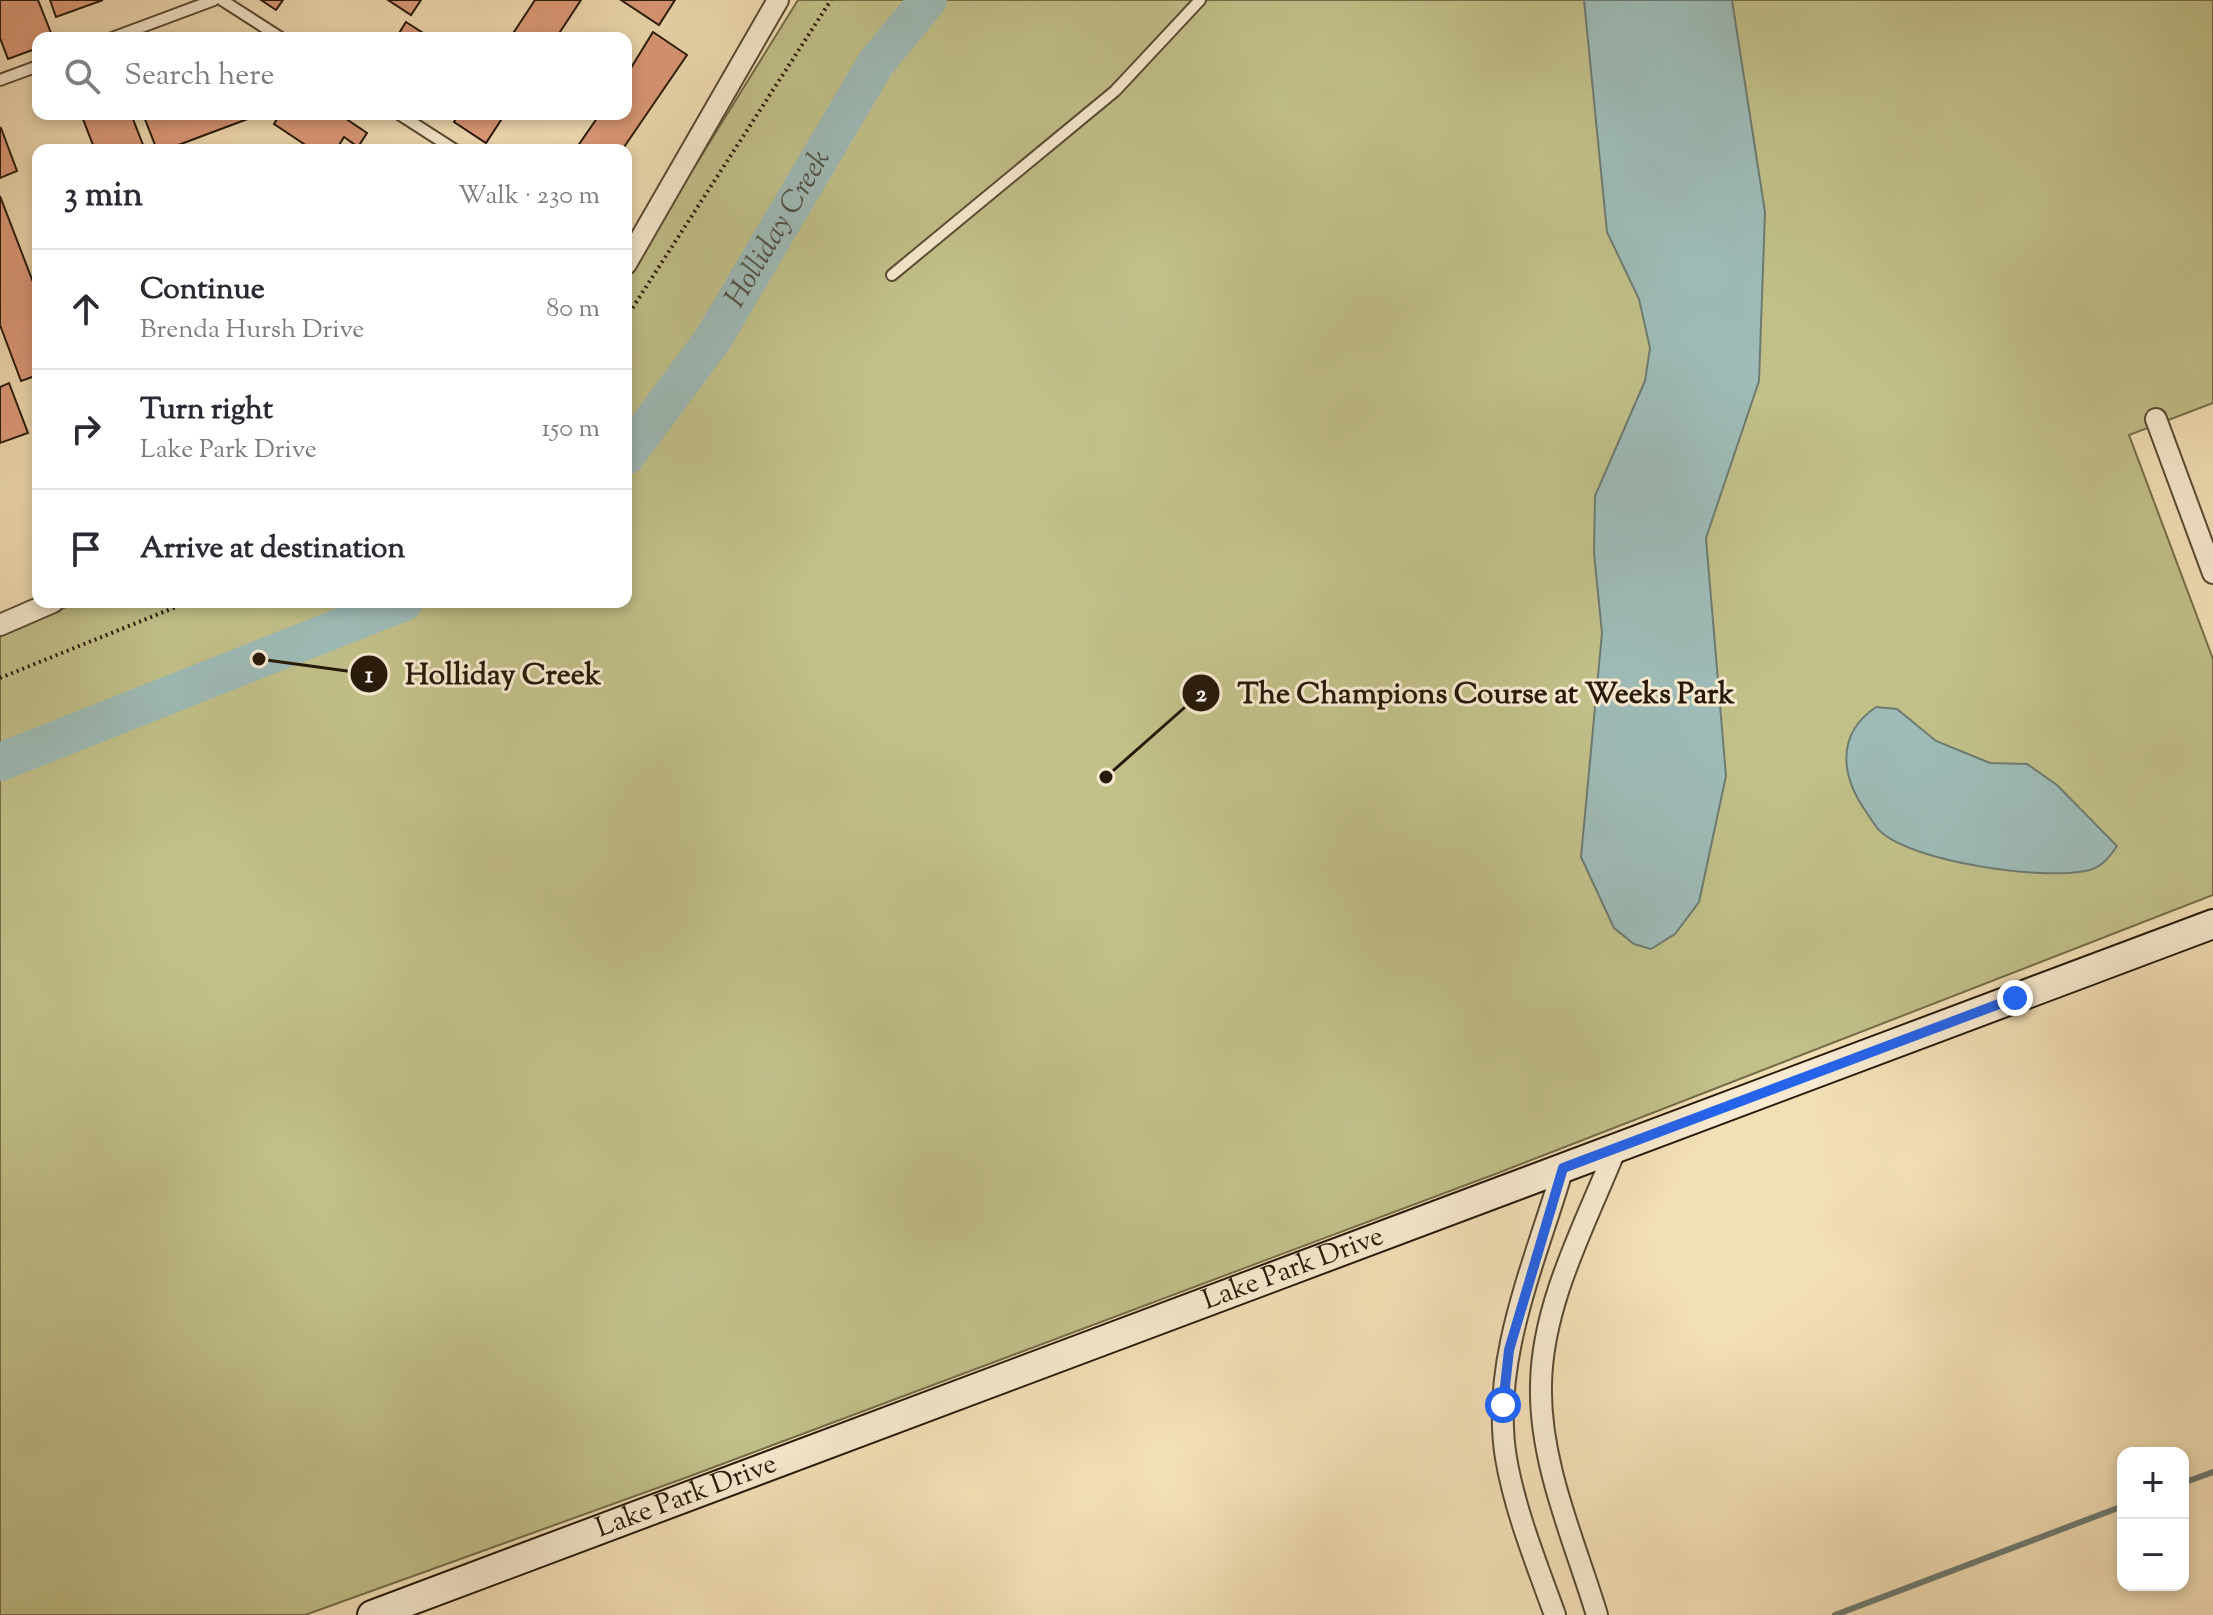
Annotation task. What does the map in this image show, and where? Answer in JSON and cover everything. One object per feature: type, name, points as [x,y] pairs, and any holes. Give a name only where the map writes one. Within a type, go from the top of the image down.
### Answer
[{"type":"street","points":[[632,254],[778,0]]},
{"type":"street","points":[[2156,419],[2213,573]]},
{"type":"street","points":[[0,625],[39,608]]},
{"type":"street","name":"Lake Park Drive","points":[[372,1615],[2213,924]]},
{"type":"street","points":[[1597,1615],[1549,1459],[1541,1384],[1546,1338],[1559,1291],[1616,1148]]},
{"type":"street","points":[[1555,1615],[1506,1459],[1503,1405],[1509,1350],[1563,1168]]},
{"type":"lane","points":[[128,32],[214,0]]},
{"type":"lane","points":[[222,0],[272,32]]},
{"type":"lane","points":[[892,275],[1115,91],[1200,0]]},
{"type":"lane","points":[[0,80],[32,68]]},
{"type":"lane","points":[[408,120],[446,144]]},
{"type":"path","points":[[632,309],[831,0]]},
{"type":"path","points":[[0,678],[173,608]]},
{"type":"shaded area","points":[[798,0],[2213,0],[2213,403],[2129,435],[2213,659],[2213,895],[1498,1173],[685,1478],[305,1615],[0,1615],[0,636],[63,608],[632,608],[632,267]]},
{"type":"water","points":[[1584,0],[1732,0],[1765,212],[1759,381],[1706,538],[1726,776],[1699,902],[1675,934],[1651,949],[1634,944],[1614,928],[1581,857],[1602,633],[1594,553],[1595,496],[1645,381],[1650,348],[1639,299],[1607,232]]},
{"type":"water","points":[[1876,707],[1897,709],[1936,741],[1990,763],[2027,764],[2057,785],[2117,846],[2104,862],[2090,870],[2039,873],[1949,860],[1899,843],[1882,833],[1874,823],[1858,799],[1848,771],[1848,743],[1863,718]]},
{"type":"building","points":[[0,0],[38,0],[51,32],[32,32],[32,50],[8,59],[0,38]]},
{"type":"building","points":[[50,0],[103,0],[56,17]]},
{"type":"building","points":[[261,0],[283,0],[276,10]]},
{"type":"building","points":[[388,0],[421,0],[411,15]]},
{"type":"building","points":[[535,0],[581,0],[560,32],[514,32]]},
{"type":"building","points":[[621,0],[675,0],[659,25]]},
{"type":"building","points":[[406,22],[422,32],[400,32]]},
{"type":"building","points":[[653,32],[687,55],[626,144],[579,144],[596,120],[632,120],[632,66]]},
{"type":"building","points":[[83,120],[133,120],[143,144],[93,144]]},
{"type":"building","points":[[145,120],[245,120],[181,144],[155,144]]},
{"type":"building","points":[[276,120],[348,120],[367,133],[360,144],[354,144],[344,137],[340,144],[304,144],[274,124]]},
{"type":"building","points":[[455,120],[501,120],[486,143]]},
{"type":"building","points":[[0,129],[17,171],[0,178]]},
{"type":"building","points":[[0,196],[32,279],[32,377],[21,381],[0,325]]},
{"type":"building","points":[[9,383],[28,433],[0,443],[0,387]]},
{"type":"waterway","name":"Holliday Creek","points":[[632,448],[713,339],[876,63],[928,0]]},
{"type":"waterway","name":"Holliday Creek","points":[[0,762],[389,608]]},
{"type":"waterway","points":[[2189,1481],[2213,1472]]},
{"type":"waterway","points":[[1835,1615],[2117,1508]]},
{"type":"place","name":"Holliday Creek","points":[[259,659]]},
{"type":"place","name":"The Champions Course at Weeks Park","points":[[1106,777]]},
{"type":"route","points":[[1503,1405],[1509,1350],[1563,1168],[2015,998]]}]
